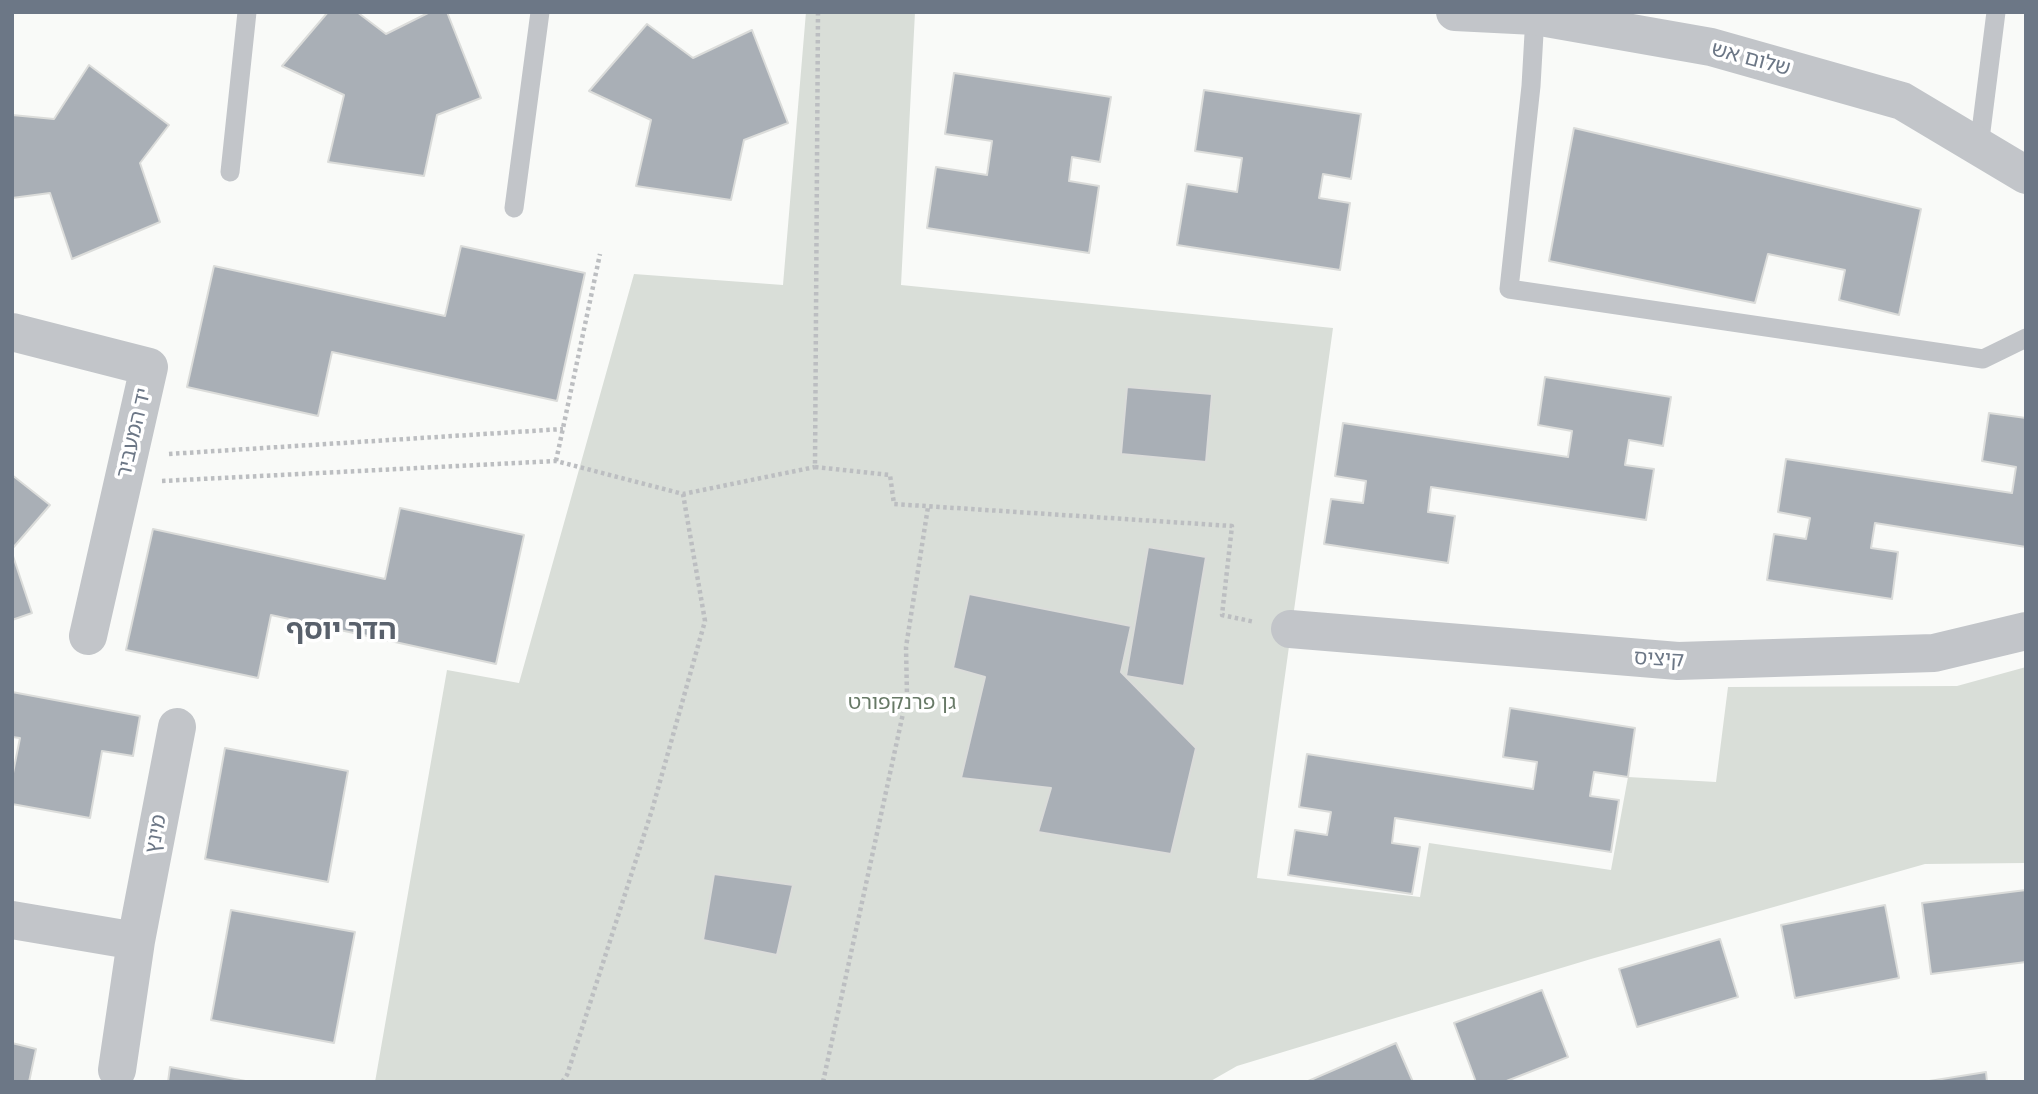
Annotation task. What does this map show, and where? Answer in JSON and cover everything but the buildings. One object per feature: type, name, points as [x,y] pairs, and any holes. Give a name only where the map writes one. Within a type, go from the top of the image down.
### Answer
[{"type":"street","name":"שלום אש","points":[[1455,12],[1535,16],[1711,47],[1902,101],[2026,175]]},
{"type":"street","name":"יד המעביר","points":[[12,332],[149,367],[88,636]]},
{"type":"street","name":"קיציס","points":[[1290,629],[1678,662],[1934,653],[2026,631]]},
{"type":"street","name":"מינץ","points":[[117,1070],[136,941],[177,727]]},
{"type":"street","points":[[12,920],[136,941]]},
{"type":"lane","points":[[230,172],[247,12]]},
{"type":"lane","points":[[513,208],[540,12]]},
{"type":"lane","points":[[1979,147],[1996,12]]},
{"type":"lane","points":[[1535,16],[1531,86],[1509,289],[1983,359],[2026,338]]},
{"type":"path","points":[[815,467],[818,12]]},
{"type":"path","points":[[556,461],[600,254]]},
{"type":"path","points":[[126,470],[563,429]]},
{"type":"path","points":[[126,470],[556,461],[683,494],[815,467],[890,475],[894,503],[1232,526],[1222,615],[1290,629]]},
{"type":"path","points":[[562,1082],[567,1075],[652,810],[705,621],[683,494]]},
{"type":"path","points":[[823,1082],[907,695],[906,647],[928,506]]},
{"type":"green space","name":"גן פרנקפורט","points":[[806,12],[915,12],[901,285],[1333,328],[1257,878],[1420,897],[1429,843],[1611,870],[1628,777],[1716,782],[1728,687],[1957,686],[2026,667],[2026,863],[1925,864],[1591,959],[1237,1066],[1209,1082],[375,1082],[447,670],[519,683],[634,274],[783,285]]},
{"type":"district","name":"הדר יוסף","points":[[341,631]]}]
